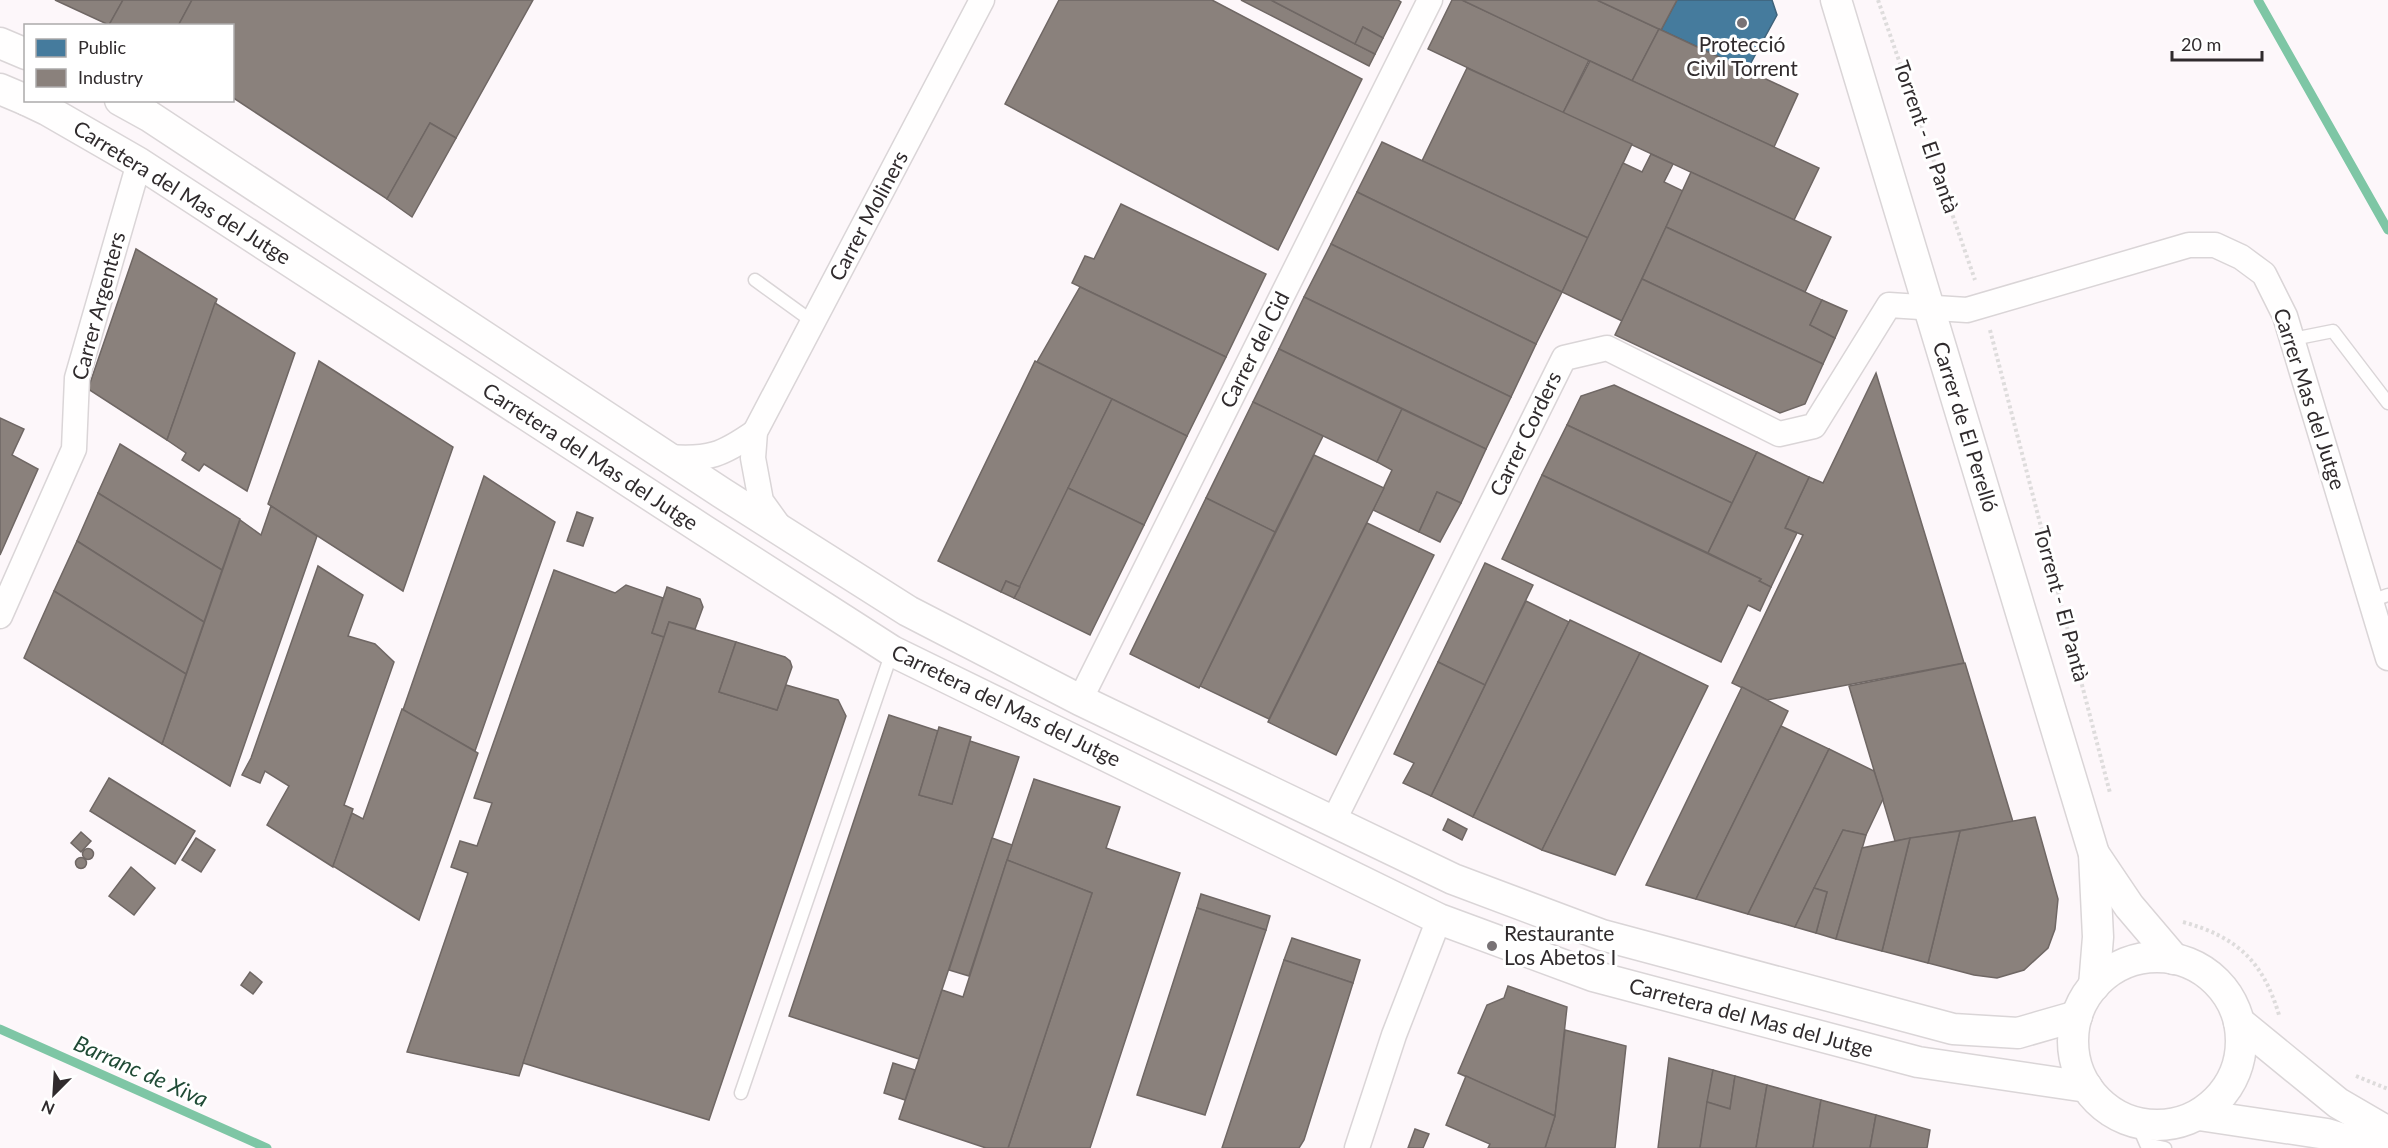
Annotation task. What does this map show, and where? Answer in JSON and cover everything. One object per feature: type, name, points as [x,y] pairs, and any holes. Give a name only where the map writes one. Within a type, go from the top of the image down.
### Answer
[{"type":"street","name":"Carrer Moliners","points":[[784,532],[760,501],[753,458],[755,432],[982,0]]},
{"type":"street","name":"Carrer del Cid","points":[[1080,699],[1430,0]]},
{"type":"street","name":"Carrer de El Perelló","points":[[1836,0],[2094,854]]},
{"type":"street","points":[[0,43],[24,53]]},
{"type":"street","name":"Carretera del Mas del Jutge","points":[[0,89],[24,99]]},
{"type":"street","name":"Carretera del Mas del Jutge","points":[[30,102],[139,163],[892,651],[1439,919],[1593,976],[1918,1062],[2086,1087]]},
{"type":"street","name":"Carretera del Mas del Jutge","points":[[124,102],[149,116],[668,457],[908,611],[1080,699],[1453,879],[1602,935],[1953,1029],[2018,1033],[2077,1016]]},
{"type":"street","name":"Carrer Argenters","points":[[0,616],[74,449],[77,378],[139,163]]},
{"type":"street","name":"Carrer Mas del Jutge","points":[[1928,306],[1967,310],[2188,245],[2215,245],[2241,257],[2264,274],[2285,316],[2379,598],[2388,658]]},
{"type":"street","name":"Carrer Corders","points":[[1334,820],[1564,358],[1607,348],[1779,434],[1814,426],[1889,305],[1928,306]]},
{"type":"street","name":"Carrer Moliners","points":[[668,457],[694,459],[712,457],[755,432]]},
{"type":"street","points":[[2094,854],[2129,906],[2174,959]]},
{"type":"street","points":[[2094,854],[2098,937],[2094,986]]},
{"type":"street","points":[[1358,1148],[1394,1035],[1439,919]]},
{"type":"street","points":[[2145,958],[2174,959],[2204,971],[2226,993],[2239,1022],[2242,1049],[2235,1076],[2220,1098],[2199,1115],[2169,1125],[2137,1123],[2108,1110],[2086,1087],[2076,1065],[2073,1040],[2077,1016],[2094,986],[2116,968],[2145,958]]},
{"type":"street","points":[[2239,1022],[2338,1103],[2388,1132]]},
{"type":"street","points":[[2199,1115],[2327,1134],[2373,1148]]},
{"type":"lane","points":[[755,280],[813,322]]},
{"type":"lane","points":[[2293,339],[2333,331],[2388,403]]},
{"type":"lane","points":[[741,1093],[892,651]]},
{"type":"lane","points":[[2137,1123],[2146,1144],[2165,1148]]},
{"type":"path","name":"Torrent - El Pantà","points":[[1878,0],[1984,306],[2110,795]]},
{"type":"path","points":[[2175,919],[2210,930],[2245,952],[2262,974],[2281,1021]]},
{"type":"path","points":[[2356,1076],[2388,1089]]},
{"type":"building: Public","points":[[1677,0],[1772,0],[1777,15],[1747,70],[1661,30]]},
{"type":"building: Industry","points":[[55,0],[123,0],[110,24]]},
{"type":"building: Industry","points":[[123,0],[192,0],[179,24],[110,24]]},
{"type":"building: Industry","points":[[192,0],[533,0],[456,138],[430,123],[387,199],[234,98],[234,24],[179,24]]},
{"type":"building: Industry","points":[[1059,0],[1212,0],[1362,79],[1278,250],[1005,104]]},
{"type":"building: Industry","points":[[1241,0],[1271,0],[1375,54],[1369,66]]},
{"type":"building: Industry","points":[[1271,0],[1398,0],[1401,2],[1383,38],[1363,27],[1355,44]]},
{"type":"building: Industry","points":[[1452,0],[1462,0],[1589,60],[1563,113],[1428,49]]},
{"type":"building: Industry","points":[[1462,0],[1597,0],[1659,29],[1632,81]]},
{"type":"building: Industry","points":[[1597,0],[1677,0],[1661,30]]},
{"type":"building: Industry","points":[[1363,27],[1383,38],[1375,54],[1355,44]]},
{"type":"building: Industry","points":[[1659,29],[1798,94],[1774,147],[1632,81]]},
{"type":"building: Industry","points":[[1590,61],[1819,168],[1794,220],[1563,113]]},
{"type":"building: Industry","points":[[1467,68],[1632,144],[1588,238],[1422,161]]},
{"type":"building: Industry","points":[[430,123],[456,138],[412,217],[387,199]]},
{"type":"building: Industry","points":[[1382,142],[1588,238],[1562,292],[1357,192]]},
{"type":"building: Industry","points":[[1651,154],[1673,164],[1664,182],[1683,191],[1622,321],[1562,292],[1623,163],[1642,172]]},
{"type":"building: Industry","points":[[1691,172],[1831,237],[1805,292],[1666,227]]},
{"type":"building: Industry","points":[[1357,192],[1562,292],[1536,344],[1331,244]]},
{"type":"building: Industry","points":[[1121,204],[1266,274],[1226,357],[1072,283],[1085,256],[1094,259]]},
{"type":"building: Industry","points":[[1666,227],[1822,300],[1810,325],[1835,338],[1823,364],[1642,279]]},
{"type":"building: Industry","points":[[1331,244],[1536,344],[1511,397],[1304,297]]},
{"type":"building: Industry","points":[[136,249],[217,299],[167,440],[88,389]]},
{"type":"building: Industry","points":[[1642,279],[1823,364],[1805,404],[1780,413],[1615,335]]},
{"type":"building: Industry","points":[[1080,287],[1226,357],[1187,436],[1037,362]]},
{"type":"building: Industry","points":[[1304,297],[1511,397],[1486,449],[1279,349]]},
{"type":"building: Industry","points":[[1822,300],[1847,311],[1835,338],[1810,325]]},
{"type":"building: Industry","points":[[215,303],[295,353],[247,491],[204,464],[199,471],[182,460],[186,453],[167,440]]},
{"type":"building: Industry","points":[[1279,349],[1402,409],[1377,462],[1253,402]]},
{"type":"building: Industry","points":[[319,361],[453,447],[403,591],[268,504]]},
{"type":"building: Industry","points":[[1035,361],[1112,399],[1020,587],[1006,581],[1001,592],[938,561]]},
{"type":"building: Industry","points":[[1876,373],[1964,663],[1767,700],[1732,683],[1803,535],[1785,528],[1809,477],[1823,483]]},
{"type":"building: Industry","points":[[1614,385],[1757,452],[1732,503],[1567,425],[1581,396]]},
{"type":"building: Industry","points":[[1112,399],[1187,436],[1144,525],[1068,488]]},
{"type":"building: Industry","points":[[1253,402],[1323,436],[1275,532],[1206,498]]},
{"type":"building: Industry","points":[[1402,409],[1486,449],[1461,503],[1437,492],[1419,532],[1373,510],[1392,470],[1377,462]]},
{"type":"building: Industry","points":[[0,418],[24,429],[12,455],[38,469],[0,555]]},
{"type":"building: Industry","points":[[1567,425],[1732,503],[1708,553],[1542,475]]},
{"type":"building: Industry","points":[[120,444],[240,519],[222,570],[98,493]]},
{"type":"building: Industry","points":[[1757,452],[1809,477],[1785,528],[1797,533],[1771,587],[1759,581],[1761,579],[1708,553]]},
{"type":"building: Industry","points":[[1314,455],[1384,488],[1269,719],[1200,686]]},
{"type":"building: Industry","points":[[1542,475],[1761,579],[1759,581],[1771,587],[1760,611],[1748,605],[1721,662],[1502,559]]},
{"type":"building: Industry","points":[[484,476],[555,522],[475,751],[403,710]]},
{"type":"building: Industry","points":[[1068,488],[1144,525],[1090,635],[1014,598]]},
{"type":"building: Industry","points":[[1437,492],[1461,503],[1440,542],[1419,532]]},
{"type":"building: Industry","points":[[98,493],[222,570],[204,622],[77,541]]},
{"type":"building: Industry","points":[[1206,498],[1275,532],[1199,688],[1130,654]]},
{"type":"building: Industry","points":[[271,506],[317,536],[230,786],[162,744],[240,520],[261,535]]},
{"type":"building: Industry","points":[[577,512],[593,518],[583,546],[567,541]]},
{"type":"building: Industry","points":[[1367,523],[1434,555],[1336,755],[1268,722]]},
{"type":"building: Industry","points":[[77,541],[204,622],[186,674],[54,591]]},
{"type":"building: Industry","points":[[1485,563],[1533,585],[1485,685],[1438,662]]},
{"type":"building: Industry","points":[[318,566],[363,595],[348,636],[375,644],[394,662],[344,805],[353,809],[333,867],[267,825],[289,786],[265,771],[260,783],[242,775],[251,758]]},
{"type":"building: Industry","points":[[554,570],[615,593],[626,585],[663,598],[652,633],[664,637],[519,1076],[407,1052],[468,873],[451,867],[460,841],[477,846],[492,803],[474,798]]},
{"type":"building: Industry","points":[[1006,581],[1020,587],[1014,598],[1001,592]]},
{"type":"building: Industry","points":[[667,587],[700,599],[703,607],[695,629],[669,622],[664,637],[652,633]]},
{"type":"building: Industry","points":[[54,591],[186,674],[162,744],[24,658]]},
{"type":"building: Industry","points":[[1526,601],[1569,622],[1473,817],[1431,796]]},
{"type":"building: Industry","points":[[1570,620],[1640,653],[1542,850],[1473,817]]},
{"type":"building: Industry","points":[[669,622],[736,642],[719,692],[777,710],[786,685],[838,700],[846,716],[709,1120],[523,1063]]},
{"type":"building: Industry","points":[[736,642],[785,657],[790,661],[792,667],[777,710],[719,692]]},
{"type":"building: Industry","points":[[1640,653],[1708,686],[1615,875],[1542,850]]},
{"type":"building: Industry","points":[[1438,662],[1485,685],[1431,796],[1403,783],[1414,763],[1394,754]]},
{"type":"building: Industry","points":[[1965,663],[2013,822],[1895,841],[1849,686]]},
{"type":"building: Industry","points":[[1742,687],[1788,711],[1781,726],[1696,899],[1646,885]]},
{"type":"building: Industry","points":[[402,709],[478,753],[419,920],[333,866],[352,813],[363,819]]},
{"type":"building: Industry","points":[[889,715],[938,731],[919,795],[952,804],[970,741],[1019,757],[919,1059],[789,1016]]},
{"type":"building: Industry","points":[[1781,726],[1829,749],[1748,914],[1696,899]]},
{"type":"building: Industry","points":[[939,727],[971,737],[952,804],[919,795]]},
{"type":"building: Industry","points":[[1829,749],[1874,771],[1883,799],[1866,835],[1843,830],[1795,927],[1748,914]]},
{"type":"building: Industry","points":[[109,778],[195,831],[175,864],[90,811]]},
{"type":"building: Industry","points":[[1034,779],[1120,807],[1106,848],[1180,873],[1090,1148],[1008,1148],[1092,893],[1007,860]]},
{"type":"building: Industry","points":[[2035,817],[2058,899],[2055,929],[2048,948],[2024,970],[1997,978],[1974,975],[1928,963],[1960,831]]},
{"type":"building: Industry","points":[[1448,819],[1467,829],[1462,840],[1443,830]]},
{"type":"building: Industry","points":[[1843,830],[1866,835],[1836,939],[1816,933],[1827,892],[1814,888]]},
{"type":"building: Industry","points":[[1960,831],[1928,963],[1882,951],[1910,838]]},
{"type":"building: Industry","points":[[81,832],[91,841],[81,852],[71,843]]},
{"type":"building: Industry","points":[[196,838],[215,850],[201,872],[182,860]]},
{"type":"building: Industry","points":[[992,838],[1012,845],[969,976],[949,970]]},
{"type":"building: Industry","points":[[1910,838],[1882,951],[1836,939],[1862,848]]},
{"type":"building: Industry","points":[[88,849],[92,850],[92,858],[88,859],[84,858],[83,854],[84,850]]},
{"type":"building: Industry","points":[[81,857],[87,863],[81,869],[75,863]]},
{"type":"building: Industry","points":[[1007,860],[1092,893],[1008,1148],[986,1148],[899,1119],[942,990],[963,997]]},
{"type":"building: Industry","points":[[131,867],[155,888],[134,915],[109,896]]},
{"type":"building: Industry","points":[[1814,888],[1827,892],[1816,933],[1795,927]]},
{"type":"building: Industry","points":[[1201,894],[1270,916],[1266,930],[1197,908]]},
{"type":"building: Industry","points":[[1197,908],[1266,930],[1205,1115],[1137,1095]]},
{"type":"building: Industry","points":[[1292,938],[1360,960],[1353,983],[1284,960]]},
{"type":"building: Industry","points":[[1284,960],[1353,983],[1304,1140],[1299,1148],[1222,1148]]},
{"type":"building: Industry","points":[[250,972],[262,982],[253,994],[241,985]]},
{"type":"building: Industry","points":[[1508,986],[1567,1007],[1555,1116],[1458,1073],[1487,1005],[1504,998]]},
{"type":"building: Industry","points":[[1565,1030],[1626,1046],[1615,1148],[1545,1148],[1555,1116]]},
{"type":"building: Industry","points":[[1669,1058],[1713,1070],[1700,1148],[1658,1148]]},
{"type":"building: Industry","points":[[893,1063],[915,1070],[905,1100],[884,1093]]},
{"type":"building: Industry","points":[[1713,1070],[1735,1076],[1730,1109],[1707,1102]]},
{"type":"building: Industry","points":[[1466,1076],[1555,1116],[1545,1148],[1488,1148],[1490,1144],[1446,1125]]},
{"type":"building: Industry","points":[[1735,1076],[1767,1085],[1756,1148],[1700,1148],[1707,1102],[1730,1109]]},
{"type":"building: Industry","points":[[1767,1085],[1821,1100],[1813,1148],[1756,1148]]},
{"type":"building: Industry","points":[[1821,1100],[1876,1115],[1870,1148],[1813,1148]]},
{"type":"building: Industry","points":[[1876,1115],[1930,1130],[1927,1148],[1870,1148]]},
{"type":"building: Industry","points":[[1415,1129],[1429,1134],[1423,1148],[1408,1148]]},
{"type":"waterway","points":[[2258,0],[2388,230]]},
{"type":"waterway","name":"Barranc de Xiva","points":[[0,1029],[267,1148]]},
{"type":"place","name":"Protecció Civil Torrent","points":[[1742,23]]},
{"type":"place","name":"Restaurante Los Abetos I","points":[[1492,946]]}]
